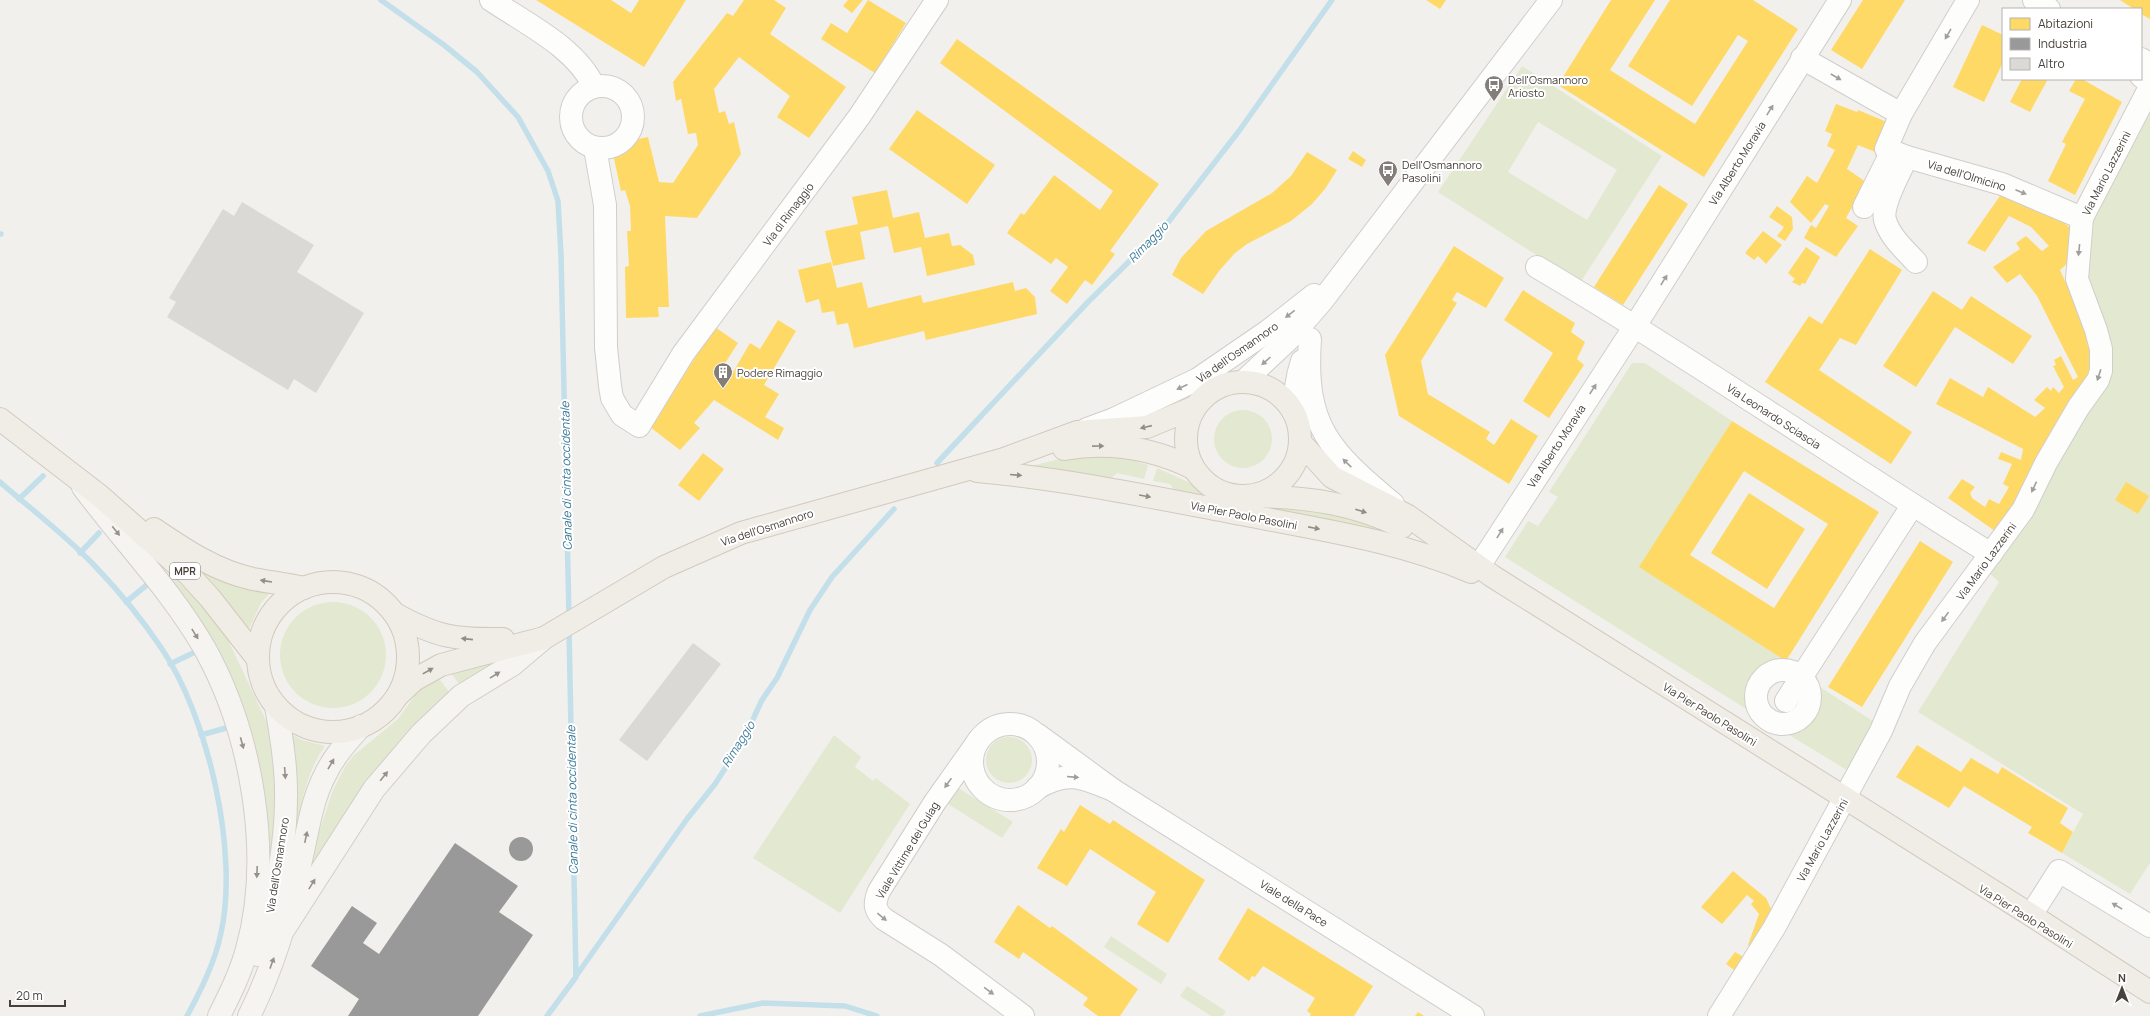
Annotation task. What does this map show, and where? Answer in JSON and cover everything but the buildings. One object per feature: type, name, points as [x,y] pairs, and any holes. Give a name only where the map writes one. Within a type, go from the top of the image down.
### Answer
[{"type":"main road","name":"Via dell'Osmannoro","points":[[1243,382],[1264,385],[1274,390],[1290,405],[1300,428],[1300,442],[1296,461],[1286,477],[1272,489],[1254,496],[1226,494],[1213,488],[1202,479],[1193,468],[1186,444],[1189,419],[1195,407],[1204,396],[1216,388],[1229,383],[1243,382]]},
{"type":"main road","name":"Via dell'Osmannoro","points":[[548,636],[470,640],[439,635],[395,614],[377,596],[354,585],[329,582],[304,588],[293,593],[273,610],[261,633],[257,658],[262,684],[276,706],[297,723],[322,731],[335,732],[361,726],[378,717],[414,680],[441,665],[548,636],[664,567],[741,533],[1004,459],[1077,432],[1147,427],[1195,407]]},
{"type":"main road","name":"MPR","points":[[0,419],[100,496],[189,575],[210,598],[257,658]]},
{"type":"main road","name":"Via Pier Paolo Pasolini","points":[[1300,442],[1332,477],[1408,516],[1516,591],[1845,799],[2031,914],[2150,992]]},
{"type":"main road","name":"Via dell'Osmannoro","points":[[1004,459],[1078,446],[1126,446],[1156,453],[1193,468]]},
{"type":"main road","name":"Via Pier Paolo Pasolini","points":[[964,470],[1035,476],[1353,536],[1412,550],[1448,562],[1516,591]]},
{"type":"main road","name":"MPR","points":[[76,478],[193,630],[205,650],[230,706],[248,765],[255,807],[257,871],[253,917],[247,948],[237,978],[219,1016]]},
{"type":"main road","name":"MPR","points":[[100,496],[199,558],[219,568],[252,579],[304,588]]},
{"type":"main road","name":"Via Pier Paolo Pasolini","points":[[1254,496],[1319,500],[1374,515],[1400,526],[1486,571]]},
{"type":"main road","name":"Via dell'Osmannoro","points":[[395,614],[405,636],[408,660],[403,684],[398,695]]},
{"type":"main road","points":[[284,929],[374,789],[420,734],[461,696],[512,665],[548,636]]},
{"type":"main road","name":"Via dell'Osmannoro","points":[[228,1016],[261,947],[276,885],[286,792],[284,758],[276,706]]},
{"type":"main road","name":"Via dell'Osmannoro","points":[[249,1016],[262,988],[284,929],[316,796],[334,759],[361,726]]},
{"type":"main road","name":"Via Pier Paolo Pasolini","points":[[1905,836],[1999,900],[2150,992]]},
{"type":"street","points":[[491,0],[551,40],[578,61],[589,76],[594,87]]},
{"type":"street","name":"Via di Rimaggio","points":[[595,148],[605,205],[606,347],[610,386],[612,398],[622,415],[639,426],[683,354],[859,117],[937,0]]},
{"type":"street","name":"Via dell'Osmannoro","points":[[1243,382],[1289,339],[1322,301],[1551,0]]},
{"type":"street","name":"Via Alberto Moravia","points":[[1486,571],[1635,326],[1802,58],[1840,0]]},
{"type":"street","points":[[1900,154],[1886,149],[1901,114],[1968,0]]},
{"type":"street","points":[[1802,58],[1901,114]]},
{"type":"street","points":[[2142,77],[2150,83]]},
{"type":"street","points":[[604,86],[614,88],[623,94],[630,102],[633,112],[633,122],[630,132],[620,143],[605,149],[595,148],[585,144],[577,137],[572,128],[570,118],[572,108],[577,98],[584,91],[594,87],[604,86]]},
{"type":"street","name":"Via Mario Lazzerini","points":[[1719,1016],[1774,928],[1845,799],[1869,751],[1881,731],[1900,686],[1925,643],[2024,510],[2046,463],[2078,408],[2102,372],[2101,349],[2096,330],[2077,279],[2082,218],[2150,87]]},
{"type":"street","points":[[1864,207],[1900,154]]},
{"type":"street","points":[[1900,154],[1885,206],[1885,220],[1896,240],[1916,262]]},
{"type":"street","name":"Via dell'Olmicino","points":[[1900,154],[2002,184],[2082,218]]},
{"type":"street","points":[[1537,267],[1635,326]]},
{"type":"street","name":"Via dell'Osmannoro","points":[[1077,432],[1114,419],[1198,380],[1268,332],[1342,273]]},
{"type":"street","name":"Via dell'Osmannoro","points":[[1295,414],[1294,395],[1297,375],[1322,301]]},
{"type":"street","name":"Via Leonardo Sciascia","points":[[1635,326],[1912,506],[1991,554]]},
{"type":"street","name":"Via Pier Paolo Pasolini","points":[[1310,338],[1308,367],[1310,386],[1315,413],[1324,435],[1346,462],[1408,516]]},
{"type":"street","points":[[1786,701],[1912,506]]},
{"type":"street","points":[[1003,724],[1016,724],[1032,730],[1044,745],[1047,758],[1046,772],[1037,788],[1023,797],[1011,800],[998,798],[984,790],[976,779],[972,767],[972,755],[979,740],[991,728],[1003,724]]},
{"type":"street","name":"Viale della Pace","points":[[1032,730],[1113,790],[1473,1016]]},
{"type":"street","name":"Viale Vittime dei Gulag","points":[[979,740],[935,802],[879,891],[875,899],[875,906],[876,912],[884,919],[941,955],[1023,1016]]},
{"type":"street","name":"Viale della Pace","points":[[1037,788],[1054,779],[1075,777],[1088,780],[1113,790]]},
{"type":"street","name":"Via Pier Paolo Pasolini","points":[[2031,914],[2059,870],[2150,926]]},
{"type":"green space","points":[[1522,66],[1662,156],[1580,283],[1438,192]],"holes":[[[1538,122],[1617,170],[1587,220],[1508,172]]]},
{"type":"green space","points":[[2150,107],[2150,863],[2130,894],[2062,853],[2083,814],[1918,712],[1999,582],[1988,572],[2075,427],[2086,234],[2108,187]]},
{"type":"green space","points":[[1632,363],[1645,363],[1732,421],[1640,567],[1786,661],[1796,669],[1775,671],[1764,674],[1754,697],[1759,707],[1754,714],[1505,557],[1528,521],[1538,526],[1558,497],[1549,492]]},
{"type":"green space","points":[[1243,410],[1254,412],[1267,423],[1270,428],[1272,439],[1270,450],[1259,463],[1254,466],[1243,468],[1232,466],[1219,455],[1216,450],[1214,439],[1216,428],[1227,415],[1232,412]]},
{"type":"green space","points":[[1076,455],[1121,457],[1148,465],[1144,479],[1117,473],[1105,484],[1027,467]]},
{"type":"green space","points":[[1157,468],[1186,481],[1216,500],[1235,505],[1289,505],[1338,513],[1387,532],[1385,535],[1179,497],[1170,484],[1153,481]]},
{"type":"green space","points":[[202,567],[271,592],[261,603],[249,629],[216,587],[202,573]]},
{"type":"green space","points":[[166,572],[192,594],[223,629],[269,727],[279,777],[274,864],[263,885],[257,776],[162,575]]},
{"type":"green space","points":[[333,602],[353,606],[370,618],[382,635],[386,655],[382,675],[370,692],[353,704],[333,708],[313,704],[296,692],[284,675],[280,655],[284,635],[296,618],[313,606]]},
{"type":"green space","points":[[489,663],[493,665],[460,685],[450,672]]},
{"type":"green space","points":[[437,676],[450,693],[314,872],[307,868],[333,790],[345,767],[353,756],[398,719],[421,687]]},
{"type":"green space","points":[[1812,682],[1876,723],[1850,772],[1776,727],[1779,721],[1792,720],[1798,718],[1802,714],[1807,704],[1806,691]]},
{"type":"green space","points":[[291,734],[302,740],[325,746],[307,783],[300,810],[293,851]]},
{"type":"green space","points":[[834,735],[861,757],[855,767],[873,781],[876,778],[910,804],[840,913],[753,858]]},
{"type":"green space","points":[[1014,737],[1018,738],[1028,747],[1031,751],[1031,769],[1022,779],[1014,783],[1004,783],[996,779],[987,769],[986,755],[990,747],[1000,738]]},
{"type":"green space","points":[[955,786],[1013,822],[1002,838],[945,802]]},
{"type":"green space","points":[[1111,936],[1167,974],[1161,984],[1104,947]]},
{"type":"green space","points":[[1187,986],[1226,1011],[1223,1016],[1211,1016],[1180,996]]},
{"type":"waterway","name":"Canale di cinta occidentale","points":[[381,0],[444,45],[477,72],[518,117],[548,171],[558,201],[561,255],[569,617]]},
{"type":"waterway","name":"Rimaggio","points":[[937,463],[1087,303],[1166,225],[1239,131],[1332,0]]},
{"type":"waterway","points":[[19,499],[43,476]]},
{"type":"waterway","points":[[0,482],[71,543],[121,594],[162,649],[178,677],[193,711],[206,747],[216,786],[222,825],[226,864],[226,900],[221,933],[215,955],[187,1016]]},
{"type":"waterway","name":"Rimaggio","points":[[576,976],[687,819],[715,784],[743,741],[762,700],[777,678],[810,610],[832,577],[894,509]]},
{"type":"waterway","points":[[80,553],[99,533]]},
{"type":"waterway","points":[[126,602],[148,584]]},
{"type":"waterway","name":"Canale di cinta occidentale","points":[[547,1016],[576,977],[569,629]]},
{"type":"waterway","points":[[170,664],[193,653]]},
{"type":"waterway","points":[[201,735],[226,728]]},
{"type":"waterway","points":[[700,1016],[763,1003],[845,1006],[877,1016]]},
{"type":"place","name":"Dell'Osmannoro Ariosto","points":[[1494,102]]},
{"type":"place","name":"Dell'Osmannoro Pasolini","points":[[1388,187]]},
{"type":"place","name":"Podere Rimaggio","points":[[723,389]]}]
